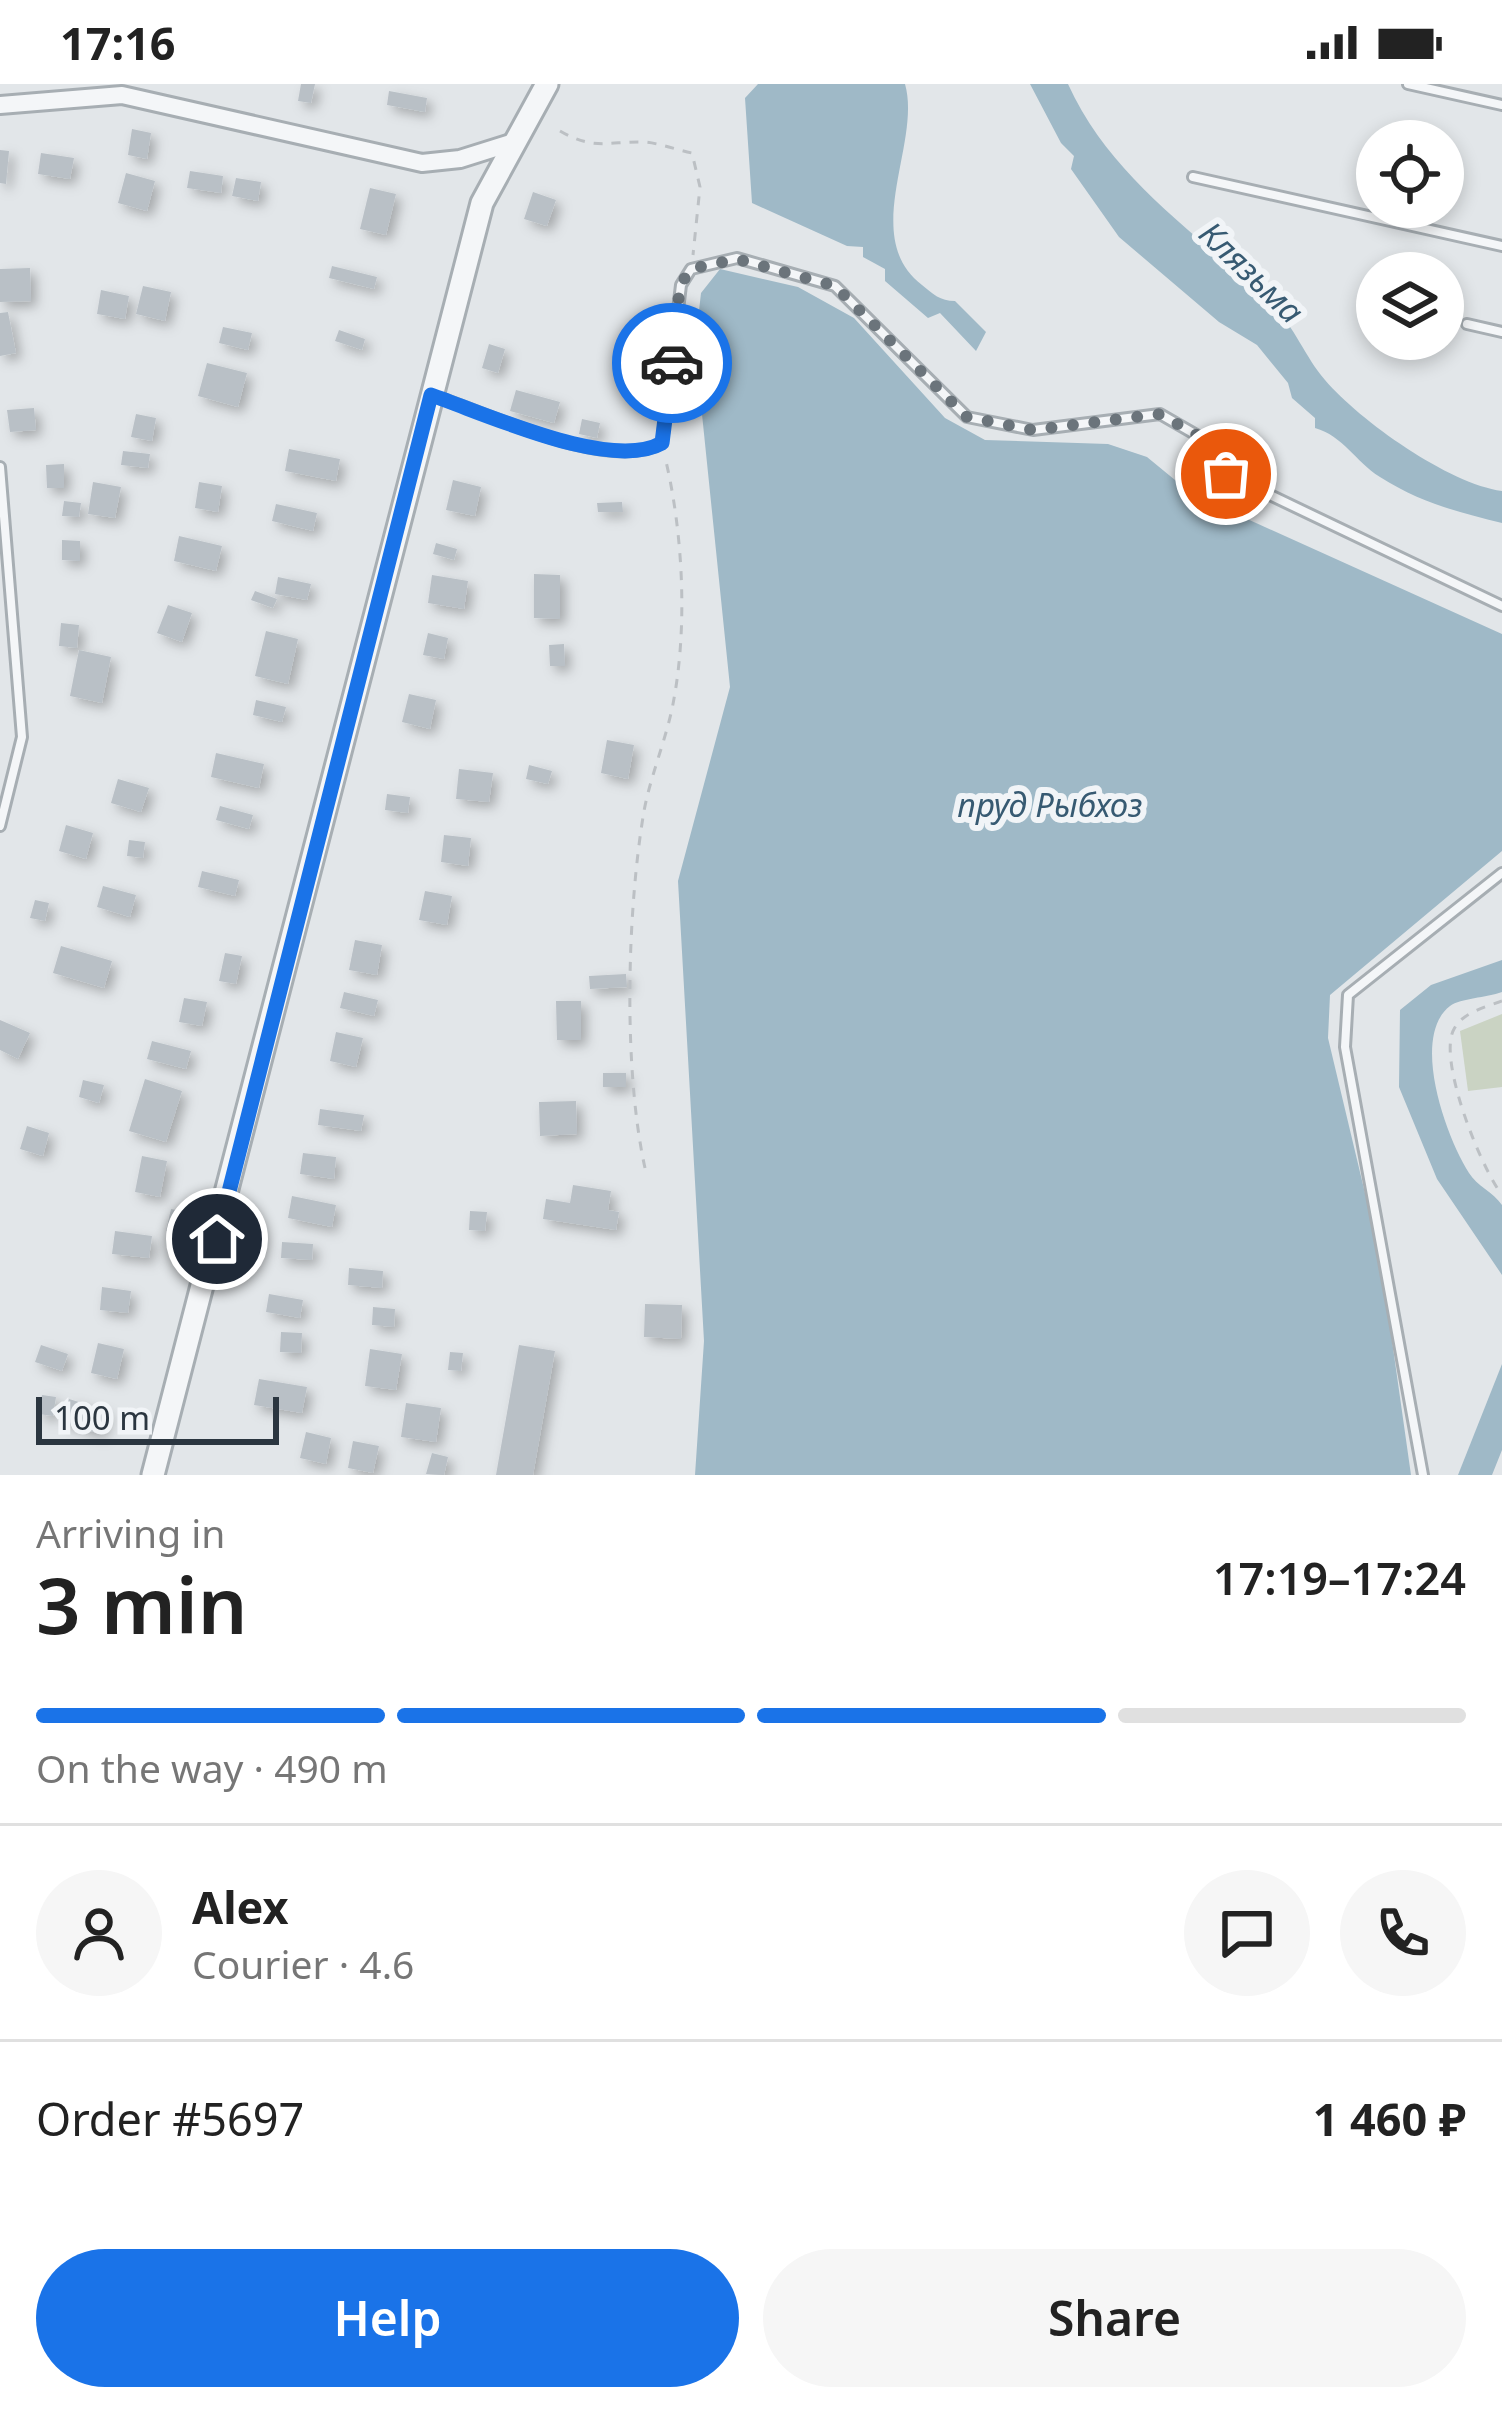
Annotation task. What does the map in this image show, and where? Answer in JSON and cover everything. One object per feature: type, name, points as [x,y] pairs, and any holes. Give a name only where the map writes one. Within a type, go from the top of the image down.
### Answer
[{"type":"street","points":[[153,1475],[482,203],[547,84]]},
{"type":"street","points":[[0,105],[106,89],[422,163],[460,159],[511,143]]},
{"type":"lane","points":[[1408,84],[1502,105]]},
{"type":"lane","points":[[1193,177],[1502,246]]},
{"type":"lane","points":[[431,395],[612,454],[646,452],[662,443],[680,285],[691,269],[737,259],[835,286],[967,417],[1033,430],[1160,414],[1200,437],[1226,474],[1502,606]]},
{"type":"lane","points":[[1467,324],[1502,332]]},
{"type":"lane","points":[[0,467],[22,737],[0,826]]},
{"type":"lane","points":[[1423,1475],[1345,1047],[1348,995],[1502,873]]},
{"type":"path","points":[[560,131],[592,144],[622,148],[642,142],[692,153],[700,187],[691,269]]},
{"type":"path","points":[[645,1168],[634,1118],[632,907],[645,807],[674,701],[679,613],[677,506],[662,443]]},
{"type":"path","points":[[1502,1001],[1471,1012],[1454,1029],[1448,1059],[1472,1141],[1502,1195]]},
{"type":"green space","points":[[1502,1014],[1502,1087],[1468,1091],[1460,1031]]},
{"type":"water","points":[[758,84],[905,84],[908,108],[893,216],[895,242],[904,265],[922,285],[955,301],[986,332],[976,351],[940,313],[928,318],[885,281],[885,269],[863,257],[863,247],[847,246],[752,203],[745,98]]},
{"type":"water","points":[[1030,84],[1068,84],[1086,118],[1133,178],[1272,305],[1340,396],[1432,464],[1502,491],[1502,523],[1409,493],[1315,428],[1315,418],[1292,398],[1288,383],[1257,345],[1219,322],[1119,237],[1071,169],[1074,156],[1061,143]]},
{"type":"water","name":"пруд Рыбхоз","points":[[720,269],[798,287],[854,318],[945,418],[985,440],[1108,444],[1147,457],[1192,494],[1502,634],[1502,851],[1330,995],[1328,1038],[1380,1256],[1411,1475],[695,1475],[704,1341],[678,881],[730,687],[695,346],[701,293]]},
{"type":"water","points":[[1502,960],[1502,992],[1455,1003],[1438,1021],[1432,1063],[1442,1113],[1460,1157],[1472,1178],[1502,1205],[1502,1275],[1437,1179],[1399,1087],[1400,1010],[1431,985]]},
{"type":"water","points":[[1502,1364],[1502,1450],[1492,1475],[1458,1475]]},
{"type":"building","points":[[301,84],[315,84],[311,103],[298,101]]},
{"type":"building","points":[[389,91],[427,98],[425,112],[387,105]]},
{"type":"building","points":[[132,129],[151,133],[147,159],[128,155]]},
{"type":"building","points":[[0,150],[9,151],[6,184],[0,183]]},
{"type":"building","points":[[41,153],[74,158],[70,179],[38,174]]},
{"type":"building","points":[[190,171],[223,176],[221,193],[187,188]]},
{"type":"building","points":[[126,173],[155,181],[147,211],[118,203]]},
{"type":"building","points":[[236,178],[261,182],[258,201],[232,196]]},
{"type":"building","points":[[370,188],[396,194],[386,235],[360,229]]},
{"type":"building","points":[[533,192],[556,200],[547,226],[524,219]]},
{"type":"building","points":[[332,266],[377,277],[374,289],[329,278]]},
{"type":"building","points":[[30,268],[31,301],[0,302],[0,269]]},
{"type":"building","points":[[143,286],[171,292],[165,321],[136,314]]},
{"type":"building","points":[[101,290],[129,296],[125,319],[97,314]]},
{"type":"building","points":[[8,312],[16,353],[0,356],[0,313]]},
{"type":"building","points":[[223,327],[252,333],[248,350],[219,343]]},
{"type":"building","points":[[339,330],[365,339],[362,350],[335,341]]},
{"type":"building","points":[[489,344],[505,349],[498,373],[482,368]]},
{"type":"building","points":[[207,363],[247,373],[238,407],[198,396]]},
{"type":"building","points":[[516,390],[560,402],[554,423],[510,411]]},
{"type":"building","points":[[34,408],[36,430],[10,432],[7,410]]},
{"type":"building","points":[[136,414],[156,418],[152,441],[131,437]]},
{"type":"building","points":[[582,419],[600,423],[597,438],[579,434]]},
{"type":"building","points":[[289,449],[340,459],[336,481],[285,471]]},
{"type":"building","points":[[123,451],[150,454],[148,468],[121,465]]},
{"type":"building","points":[[64,464],[64,488],[47,488],[46,465]]},
{"type":"building","points":[[453,480],[481,487],[475,516],[446,510]]},
{"type":"building","points":[[93,482],[121,487],[115,518],[88,514]]},
{"type":"building","points":[[199,482],[222,486],[218,512],[195,508]]},
{"type":"building","points":[[64,501],[81,503],[79,517],[62,516]]},
{"type":"building","points":[[622,502],[623,512],[598,512],[597,503]]},
{"type":"building","points":[[276,504],[317,513],[313,531],[272,521]]},
{"type":"building","points":[[179,536],[222,546],[216,571],[174,561]]},
{"type":"building","points":[[62,540],[80,541],[80,561],[62,560]]},
{"type":"building","points":[[436,543],[457,549],[454,560],[433,554]]},
{"type":"building","points":[[534,574],[560,575],[560,619],[534,618]]},
{"type":"building","points":[[432,575],[468,581],[464,609],[428,603]]},
{"type":"building","points":[[278,577],[311,584],[307,600],[275,594]]},
{"type":"building","points":[[255,591],[277,599],[273,608],[251,600]]},
{"type":"building","points":[[168,605],[192,613],[182,642],[157,633]]},
{"type":"building","points":[[61,623],[79,625],[77,648],[59,646]]},
{"type":"building","points":[[266,631],[298,639],[288,684],[255,676]]},
{"type":"building","points":[[428,633],[448,638],[444,659],[423,655]]},
{"type":"building","points":[[564,644],[565,666],[550,666],[549,645]]},
{"type":"building","points":[[79,650],[111,657],[102,703],[70,696]]},
{"type":"building","points":[[409,694],[436,700],[430,729],[402,722]]},
{"type":"building","points":[[256,700],[286,707],[282,722],[253,715]]},
{"type":"building","points":[[607,740],[634,745],[628,779],[601,773]]},
{"type":"building","points":[[216,753],[264,764],[259,788],[211,777]]},
{"type":"building","points":[[529,765],[552,771],[548,784],[526,779]]},
{"type":"building","points":[[459,769],[493,773],[489,802],[456,799]]},
{"type":"building","points":[[118,779],[149,788],[141,812],[111,803]]},
{"type":"building","points":[[387,794],[410,797],[408,813],[385,810]]},
{"type":"building","points":[[220,806],[253,815],[249,829],[216,820]]},
{"type":"building","points":[[66,825],[93,833],[86,859],[59,851]]},
{"type":"building","points":[[444,835],[471,838],[468,866],[441,862]]},
{"type":"building","points":[[129,840],[145,842],[143,858],[127,856]]},
{"type":"building","points":[[202,871],[239,880],[235,896],[198,887]]},
{"type":"building","points":[[103,886],[136,895],[130,917],[97,907]]},
{"type":"building","points":[[425,891],[452,896],[447,925],[419,920]]},
{"type":"building","points":[[35,900],[49,903],[45,921],[30,918]]},
{"type":"building","points":[[355,940],[382,945],[377,975],[349,970]]},
{"type":"building","points":[[61,946],[112,961],[104,988],[53,973]]},
{"type":"building","points":[[225,953],[242,956],[236,984],[219,981]]},
{"type":"building","points":[[626,974],[627,987],[590,989],[589,976]]},
{"type":"building","points":[[344,992],[378,1000],[374,1016],[340,1008]]},
{"type":"building","points":[[184,998],[207,1002],[202,1026],[179,1022]]},
{"type":"building","points":[[556,1001],[581,1001],[581,1040],[557,1040]]},
{"type":"building","points":[[0,1020],[30,1033],[18,1059],[0,1050]]},
{"type":"building","points":[[336,1032],[363,1038],[356,1067],[330,1061]]},
{"type":"building","points":[[152,1041],[191,1051],[186,1069],[147,1059]]},
{"type":"building","points":[[603,1073],[626,1073],[626,1087],[603,1087]]},
{"type":"building","points":[[145,1079],[182,1091],[166,1142],[129,1131]]},
{"type":"building","points":[[83,1080],[104,1085],[99,1103],[79,1097]]},
{"type":"building","points":[[576,1101],[577,1134],[540,1136],[539,1102]]},
{"type":"building","points":[[320,1109],[364,1115],[361,1131],[318,1125]]},
{"type":"building","points":[[27,1126],[49,1133],[43,1156],[20,1149]]},
{"type":"building","points":[[303,1153],[336,1157],[334,1179],[300,1174]]},
{"type":"building","points":[[142,1156],[167,1161],[160,1197],[135,1192]]},
{"type":"building","points":[[573,1185],[611,1191],[608,1210],[619,1212],[616,1230],[543,1219],[546,1199],[570,1203]]},
{"type":"building","points":[[292,1196],[336,1205],[332,1227],[288,1218]]},
{"type":"building","points":[[171,1209],[186,1212],[181,1235],[166,1231]]},
{"type":"building","points":[[470,1211],[487,1212],[485,1231],[469,1230]]},
{"type":"building","points":[[115,1231],[152,1236],[149,1258],[112,1254]]},
{"type":"building","points":[[282,1242],[313,1244],[312,1260],[281,1258]]},
{"type":"building","points":[[349,1268],[383,1271],[382,1288],[348,1285]]},
{"type":"building","points":[[102,1287],[131,1291],[128,1313],[100,1310]]},
{"type":"building","points":[[269,1294],[303,1300],[300,1318],[266,1312]]},
{"type":"building","points":[[645,1304],[682,1305],[681,1339],[644,1337]]},
{"type":"building","points":[[373,1307],[395,1309],[394,1327],[372,1325]]},
{"type":"building","points":[[281,1332],[302,1333],[301,1353],[280,1352]]},
{"type":"building","points":[[98,1343],[124,1349],[117,1379],[91,1373]]},
{"type":"building","points":[[41,1345],[68,1354],[62,1371],[35,1362]]},
{"type":"building","points":[[519,1345],[555,1351],[533,1475],[496,1475]]},
{"type":"building","points":[[370,1349],[402,1354],[396,1390],[365,1386]]},
{"type":"building","points":[[450,1352],[463,1353],[461,1371],[448,1370]]},
{"type":"building","points":[[259,1379],[307,1387],[302,1413],[254,1405]]},
{"type":"building","points":[[42,1395],[56,1397],[53,1416],[39,1414]]},
{"type":"building","points":[[69,1399],[108,1411],[101,1434],[61,1422]]},
{"type":"building","points":[[406,1403],[441,1408],[436,1442],[401,1437]]},
{"type":"building","points":[[306,1432],[331,1438],[326,1464],[300,1458]]},
{"type":"building","points":[[353,1441],[379,1446],[373,1473],[348,1468]]},
{"type":"building","points":[[432,1453],[448,1457],[444,1475],[426,1474]]},
{"type":"way so far","points":[[672,363],[680,285],[691,269],[737,259],[761,263],[835,286],[967,417],[1033,430],[1160,414],[1200,437],[1226,474]]},
{"type":"route","points":[[217,1239],[431,395],[612,454],[646,452],[662,443],[672,363]]},
{"type":"water label","name":"Клязьма","points":[[1252,272]]}]
